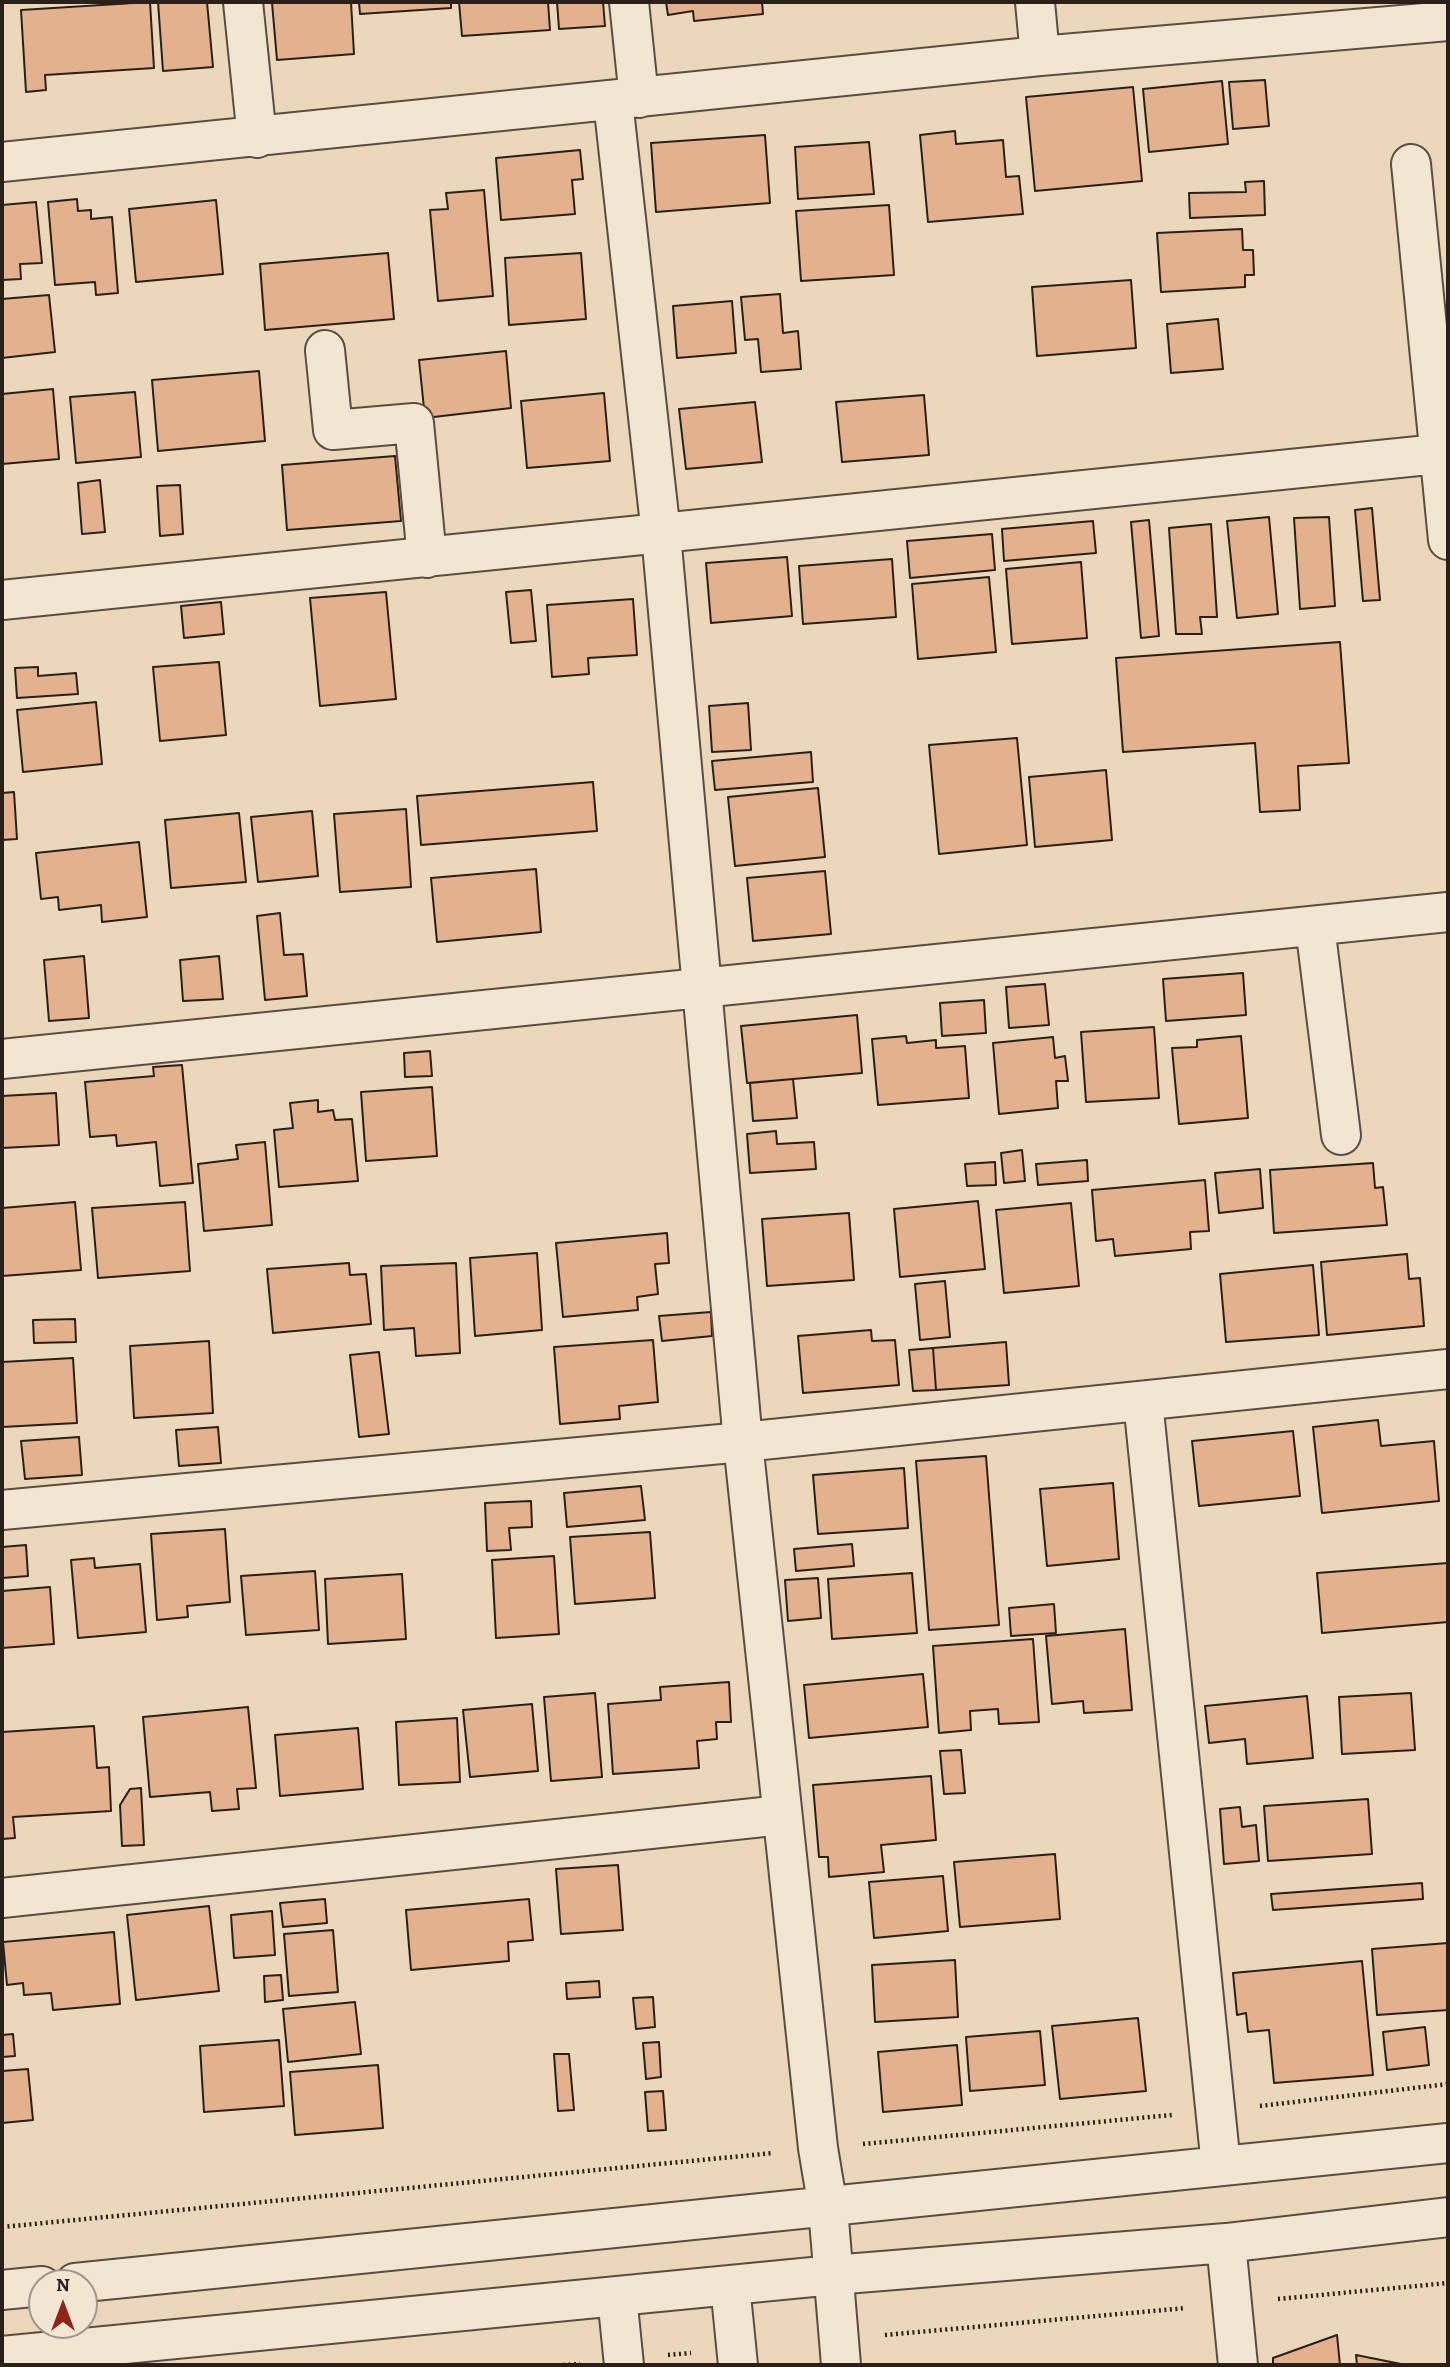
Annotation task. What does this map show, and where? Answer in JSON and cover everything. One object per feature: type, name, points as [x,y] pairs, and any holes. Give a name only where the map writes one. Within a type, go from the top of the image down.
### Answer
[{"type":"street","points":[[243,2],[257,138]]},
{"type":"street","points":[[629,2],[626,100],[701,988],[743,1442],[818,2148],[828,2208],[839,2353]]},
{"type":"street","points":[[1035,2],[1040,56]]},
{"type":"street","points":[[2,162],[1040,56],[1448,21]]},
{"type":"street","points":[[1411,164],[1444,454],[1448,540]]},
{"type":"street","points":[[325,350],[333,430],[414,423],[427,558]]},
{"type":"street","points":[[2,600],[1444,454]]},
{"type":"street","points":[[2,1059],[1448,912]]},
{"type":"street","points":[[1315,926],[1341,1135]]},
{"type":"street","points":[[2,1510],[743,1442],[1448,1369]]},
{"type":"street","points":[[1143,1401],[1221,2166]]},
{"type":"street","points":[[2,1898],[782,1815]]},
{"type":"street","points":[[98,2281],[1448,2144]]},
{"type":"street","points":[[2,2356],[833,2274],[1226,2243],[1448,2217]]},
{"type":"street","points":[[1226,2243],[1238,2365]]},
{"type":"street","points":[[730,2285],[737,2357]]},
{"type":"street","points":[[2,2290],[28,2287]]},
{"type":"street","points":[[617,2296],[624,2362]]},
{"type":"path","points":[[2,2227],[1215,2111],[1448,2084]]},
{"type":"path","points":[[839,2353],[1232,2303],[1448,2283]]},
{"type":"path","points":[[563,2365],[737,2357]]},
{"type":"building","points":[[150,2],[154,68],[45,75],[46,90],[26,92],[21,10]]},
{"type":"building","points":[[158,2],[207,2],[213,67],[163,71]]},
{"type":"building","points":[[351,2],[354,54],[277,60],[272,3]]},
{"type":"building","points":[[359,2],[451,2],[451,8],[360,14]]},
{"type":"building","points":[[459,2],[548,2],[550,30],[462,36]]},
{"type":"building","points":[[557,2],[603,2],[605,26],[559,29]]},
{"type":"building","points":[[666,2],[762,2],[763,14],[694,21],[693,11],[668,15]]},
{"type":"building","points":[[1265,80],[1269,126],[1233,129],[1229,82]]},
{"type":"building","points":[[1222,81],[1228,144],[1149,152],[1143,89]]},
{"type":"building","points":[[1133,87],[1142,181],[1035,191],[1026,97]]},
{"type":"building","points":[[955,131],[956,144],[1003,140],[1006,177],[1019,176],[1023,214],[928,222],[920,135]]},
{"type":"building","points":[[765,135],[770,203],[656,212],[651,143]]},
{"type":"building","points":[[869,142],[874,194],[798,199],[795,147]]},
{"type":"building","points":[[580,150],[583,179],[572,180],[575,214],[501,220],[496,158]]},
{"type":"building","points":[[1264,181],[1265,215],[1190,218],[1189,193],[1246,192],[1245,182]]},
{"type":"building","points":[[484,190],[493,296],[438,301],[430,210],[448,209],[446,193]]},
{"type":"building","points":[[77,199],[78,211],[91,210],[91,219],[112,217],[118,293],[96,295],[95,282],[55,285],[48,202]]},
{"type":"building","points":[[216,200],[223,274],[136,282],[129,209]]},
{"type":"building","points":[[36,202],[42,263],[20,264],[21,279],[2,280],[2,205]]},
{"type":"building","points":[[889,205],[894,275],[801,281],[796,211]]},
{"type":"building","points":[[1242,229],[1243,250],[1253,250],[1254,275],[1245,275],[1245,287],[1161,292],[1157,233]]},
{"type":"building","points":[[388,253],[394,319],[265,330],[260,264]]},
{"type":"building","points":[[581,253],[586,319],[509,325],[505,258]]},
{"type":"building","points":[[1131,280],[1136,348],[1037,356],[1032,287]]},
{"type":"building","points":[[780,294],[783,333],[798,331],[801,369],[761,372],[758,339],[745,340],[741,297]]},
{"type":"building","points":[[49,295],[55,352],[2,358],[2,299]]},
{"type":"building","points":[[732,301],[736,353],[677,358],[673,306]]},
{"type":"building","points":[[1218,319],[1223,369],[1171,373],[1167,324]]},
{"type":"building","points":[[506,351],[511,408],[425,418],[419,360]]},
{"type":"building","points":[[259,371],[265,441],[158,451],[152,380]]},
{"type":"building","points":[[53,389],[59,459],[2,464],[2,394]]},
{"type":"building","points":[[135,392],[141,457],[76,463],[70,397]]},
{"type":"building","points":[[604,393],[610,461],[527,468],[521,401]]},
{"type":"building","points":[[924,395],[929,455],[842,462],[836,402]]},
{"type":"building","points":[[755,402],[762,462],[686,469],[679,409]]},
{"type":"building","points":[[395,456],[401,521],[287,530],[282,465]]},
{"type":"building","points":[[100,480],[105,532],[82,534],[78,483]]},
{"type":"building","points":[[180,485],[183,534],[160,536],[157,486]]},
{"type":"building","points":[[1372,508],[1380,600],[1363,601],[1355,510]]},
{"type":"building","points":[[1269,517],[1278,614],[1237,618],[1227,521]]},
{"type":"building","points":[[1329,517],[1335,606],[1300,609],[1294,518]]},
{"type":"building","points":[[1149,520],[1159,636],[1141,638],[1131,522]]},
{"type":"building","points":[[1093,521],[1096,553],[1004,561],[1002,529]]},
{"type":"building","points":[[1211,524],[1217,617],[1200,617],[1202,634],[1176,634],[1169,528]]},
{"type":"building","points":[[992,534],[995,570],[910,578],[907,541]]},
{"type":"building","points":[[787,557],[792,616],[711,623],[706,563]]},
{"type":"building","points":[[892,559],[896,617],[803,624],[799,566]]},
{"type":"building","points":[[1081,562],[1087,638],[1012,644],[1006,569]]},
{"type":"building","points":[[989,577],[996,652],[918,659],[912,584]]},
{"type":"building","points":[[531,590],[536,641],[511,643],[506,592]]},
{"type":"building","points":[[386,592],[396,699],[320,706],[310,598]]},
{"type":"building","points":[[633,599],[637,655],[588,658],[589,674],[552,677],[547,605]]},
{"type":"building","points":[[221,602],[224,634],[184,638],[181,606]]},
{"type":"building","points":[[1340,642],[1349,763],[1298,766],[1300,810],[1260,812],[1255,743],[1123,752],[1116,658]]},
{"type":"building","points":[[219,662],[226,735],[160,741],[153,667]]},
{"type":"building","points":[[38,667],[38,676],[76,673],[78,694],[17,698],[15,668]]},
{"type":"building","points":[[96,702],[102,764],[23,772],[17,710]]},
{"type":"building","points":[[748,703],[751,750],[712,752],[709,706]]},
{"type":"building","points":[[1017,738],[1027,845],[939,854],[929,745]]},
{"type":"building","points":[[811,752],[813,782],[715,790],[712,761]]},
{"type":"building","points":[[1106,770],[1112,840],[1035,847],[1029,777]]},
{"type":"building","points":[[593,782],[597,831],[421,845],[417,796]]},
{"type":"building","points":[[818,788],[825,857],[735,866],[728,797]]},
{"type":"building","points":[[14,792],[17,839],[2,840],[2,793]]},
{"type":"building","points":[[406,809],[411,887],[340,892],[334,814]]},
{"type":"building","points":[[312,811],[318,876],[258,882],[251,817]]},
{"type":"building","points":[[239,813],[246,882],[171,888],[165,820]]},
{"type":"building","points":[[139,842],[147,917],[102,922],[101,905],[59,910],[58,897],[41,899],[36,853]]},
{"type":"building","points":[[536,869],[541,932],[437,942],[431,878]]},
{"type":"building","points":[[825,871],[831,934],[753,941],[747,878]]},
{"type":"building","points":[[280,913],[284,955],[303,954],[307,996],[265,1000],[257,916]]},
{"type":"building","points":[[84,956],[89,1018],[49,1021],[44,960]]},
{"type":"building","points":[[219,956],[223,999],[183,1001],[180,960]]},
{"type":"building","points":[[1243,973],[1246,1015],[1166,1021],[1163,979]]},
{"type":"building","points":[[1045,984],[1049,1025],[1009,1028],[1006,987]]},
{"type":"building","points":[[984,1000],[986,1033],[942,1036],[940,1003]]},
{"type":"building","points":[[857,1015],[862,1073],[747,1083],[741,1026]]},
{"type":"building","points":[[1154,1027],[1159,1098],[1086,1102],[1081,1032]]},
{"type":"building","points":[[906,1036],[907,1043],[936,1040],[936,1048],[965,1046],[969,1098],[878,1105],[872,1039]]},
{"type":"building","points":[[1241,1036],[1248,1118],[1179,1124],[1172,1048],[1197,1047],[1197,1040]]},
{"type":"building","points":[[1053,1037],[1055,1058],[1065,1056],[1068,1081],[1056,1081],[1058,1108],[999,1114],[993,1043]]},
{"type":"building","points":[[430,1051],[432,1076],[405,1077],[404,1053]]},
{"type":"building","points":[[182,1065],[193,1183],[160,1186],[156,1142],[117,1146],[116,1135],[90,1137],[85,1082],[154,1076],[153,1067]]},
{"type":"building","points":[[793,1079],[797,1118],[753,1121],[750,1083]]},
{"type":"building","points":[[432,1087],[437,1156],[366,1161],[361,1092]]},
{"type":"building","points":[[56,1093],[59,1145],[2,1148],[2,1096]]},
{"type":"building","points":[[318,1100],[318,1112],[333,1110],[335,1120],[352,1119],[358,1181],[279,1187],[274,1130],[293,1128],[290,1103]]},
{"type":"building","points":[[776,1131],[777,1144],[814,1142],[816,1169],[750,1173],[747,1134]]},
{"type":"building","points":[[265,1142],[272,1225],[204,1231],[198,1164],[238,1159],[236,1145]]},
{"type":"building","points":[[1022,1150],[1025,1181],[1004,1183],[1001,1153]]},
{"type":"building","points":[[1087,1160],[1088,1181],[1038,1185],[1036,1164]]},
{"type":"building","points":[[995,1162],[996,1185],[967,1186],[965,1164]]},
{"type":"building","points":[[1373,1163],[1375,1188],[1383,1187],[1387,1225],[1274,1233],[1270,1170]]},
{"type":"building","points":[[1260,1169],[1263,1208],[1219,1213],[1215,1173]]},
{"type":"building","points":[[1205,1180],[1209,1231],[1190,1232],[1191,1249],[1115,1256],[1113,1239],[1096,1241],[1092,1190]]},
{"type":"building","points":[[978,1201],[985,1269],[900,1277],[894,1209]]},
{"type":"building","points":[[75,1202],[81,1270],[2,1276],[2,1208]]},
{"type":"building","points":[[185,1202],[190,1271],[98,1278],[92,1208]]},
{"type":"building","points":[[1071,1203],[1079,1286],[1004,1293],[996,1210]]},
{"type":"building","points":[[849,1213],[854,1280],[767,1286],[762,1219]]},
{"type":"building","points":[[667,1233],[669,1263],[655,1264],[658,1294],[637,1297],[638,1310],[563,1317],[556,1243]]},
{"type":"building","points":[[537,1253],[542,1330],[475,1336],[470,1258]]},
{"type":"building","points":[[1407,1254],[1409,1279],[1420,1278],[1424,1326],[1327,1335],[1321,1262]]},
{"type":"building","points":[[349,1263],[350,1275],[366,1274],[371,1324],[273,1333],[267,1269]]},
{"type":"building","points":[[456,1263],[460,1353],[416,1356],[414,1328],[384,1330],[381,1266]]},
{"type":"building","points":[[1313,1265],[1319,1335],[1226,1342],[1220,1274]]},
{"type":"building","points":[[945,1281],[950,1337],[920,1340],[915,1284]]},
{"type":"building","points":[[711,1312],[712,1336],[662,1341],[659,1316]]},
{"type":"building","points":[[75,1319],[76,1342],[34,1343],[33,1320]]},
{"type":"building","points":[[871,1330],[872,1341],[895,1340],[899,1385],[803,1393],[798,1336]]},
{"type":"building","points":[[653,1340],[658,1402],[619,1406],[620,1419],[560,1424],[554,1347]]},
{"type":"building","points":[[209,1341],[213,1413],[134,1418],[130,1346]]},
{"type":"building","points":[[1006,1342],[1009,1385],[936,1390],[933,1348]]},
{"type":"building","points":[[933,1348],[936,1390],[913,1391],[909,1350]]},
{"type":"building","points":[[379,1352],[389,1434],[359,1437],[350,1355]]},
{"type":"building","points":[[73,1358],[77,1423],[2,1427],[2,1362]]},
{"type":"building","points":[[1378,1420],[1381,1446],[1434,1441],[1439,1501],[1322,1513],[1313,1427]]},
{"type":"building","points":[[218,1427],[221,1463],[179,1466],[176,1430]]},
{"type":"building","points":[[1293,1431],[1300,1496],[1199,1506],[1192,1441]]},
{"type":"building","points":[[79,1437],[82,1475],[25,1479],[21,1441]]},
{"type":"building","points":[[986,1456],[999,1625],[929,1630],[916,1461]]},
{"type":"building","points":[[904,1468],[908,1528],[818,1534],[813,1475]]},
{"type":"building","points":[[1113,1483],[1119,1559],[1047,1566],[1040,1489]]},
{"type":"building","points":[[641,1486],[645,1520],[567,1527],[564,1493]]},
{"type":"building","points":[[531,1501],[532,1527],[509,1528],[511,1550],[487,1551],[485,1503]]},
{"type":"building","points":[[225,1529],[230,1602],[187,1606],[188,1617],[157,1620],[151,1534]]},
{"type":"building","points":[[650,1532],[655,1598],[575,1604],[570,1537]]},
{"type":"building","points":[[852,1544],[854,1566],[796,1571],[794,1549]]},
{"type":"building","points":[[26,1545],[28,1576],[2,1578],[2,1547]]},
{"type":"building","points":[[554,1556],[559,1634],[496,1638],[492,1560]]},
{"type":"building","points":[[94,1558],[95,1568],[140,1564],[146,1632],[78,1638],[71,1560]]},
{"type":"building","points":[[1448,1563],[1448,1622],[1322,1633],[1317,1573]]},
{"type":"building","points":[[315,1571],[319,1630],[246,1635],[241,1576]]},
{"type":"building","points":[[912,1573],[917,1633],[832,1639],[828,1579]]},
{"type":"building","points":[[402,1574],[406,1639],[328,1644],[325,1579]]},
{"type":"building","points":[[818,1578],[821,1618],[788,1621],[785,1580]]},
{"type":"building","points":[[50,1587],[54,1644],[2,1648],[2,1591]]},
{"type":"building","points":[[1054,1604],[1056,1633],[1011,1636],[1009,1608]]},
{"type":"building","points":[[1125,1629],[1132,1710],[1084,1713],[1083,1701],[1052,1704],[1046,1636]]},
{"type":"building","points":[[1033,1639],[1039,1722],[999,1724],[998,1709],[970,1711],[971,1730],[939,1733],[933,1646]]},
{"type":"building","points":[[923,1674],[928,1727],[809,1738],[804,1685]]},
{"type":"building","points":[[729,1682],[731,1722],[716,1722],[717,1739],[697,1741],[699,1768],[613,1774],[608,1704],[661,1700],[660,1687]]},
{"type":"building","points":[[595,1693],[602,1777],[551,1781],[544,1697]]},
{"type":"building","points":[[1411,1693],[1415,1750],[1342,1754],[1339,1697]]},
{"type":"building","points":[[1307,1696],[1313,1758],[1247,1764],[1245,1739],[1209,1743],[1205,1706]]},
{"type":"building","points":[[532,1704],[538,1771],[470,1777],[463,1710]]},
{"type":"building","points":[[248,1707],[256,1788],[237,1789],[239,1809],[212,1811],[210,1792],[150,1797],[143,1717]]},
{"type":"building","points":[[457,1718],[460,1782],[399,1785],[396,1722]]},
{"type":"building","points":[[94,1726],[97,1768],[109,1767],[111,1811],[13,1817],[15,1838],[2,1839],[2,1732]]},
{"type":"building","points":[[358,1728],[363,1789],[280,1796],[275,1735]]},
{"type":"building","points":[[961,1750],[965,1793],[944,1794],[940,1751]]},
{"type":"building","points":[[931,1776],[936,1840],[881,1845],[884,1872],[829,1877],[828,1857],[819,1857],[813,1785]]},
{"type":"building","points":[[141,1788],[144,1845],[122,1846],[120,1805],[130,1789]]},
{"type":"building","points":[[1368,1799],[1372,1854],[1268,1861],[1264,1806]]},
{"type":"building","points":[[1240,1807],[1242,1827],[1256,1825],[1259,1861],[1224,1864],[1220,1809]]},
{"type":"building","points":[[1055,1854],[1060,1919],[960,1927],[954,1862]]},
{"type":"building","points":[[618,1865],[623,1930],[561,1934],[556,1869]]},
{"type":"building","points":[[943,1876],[948,1931],[874,1938],[869,1882]]},
{"type":"building","points":[[1422,1883],[1423,1899],[1273,1910],[1271,1894]]},
{"type":"building","points":[[325,1899],[327,1923],[283,1927],[280,1903]]},
{"type":"building","points":[[529,1899],[533,1940],[508,1942],[509,1961],[411,1970],[406,1910]]},
{"type":"building","points":[[209,1906],[219,1991],[136,2000],[127,1915]]},
{"type":"building","points":[[272,1911],[275,1955],[234,1958],[231,1915]]},
{"type":"building","points":[[333,1930],[338,1992],[289,1996],[284,1934]]},
{"type":"building","points":[[114,1932],[120,2004],[53,2010],[51,1993],[24,1995],[23,1983],[7,1985],[3,1942]]},
{"type":"building","points":[[1448,1943],[1448,2010],[1377,2015],[1372,1949]]},
{"type":"building","points":[[955,1960],[958,2017],[875,2022],[872,1965]]},
{"type":"building","points":[[1362,1961],[1373,2075],[1274,2083],[1269,2030],[1248,2032],[1246,2013],[1237,2015],[1233,1973]]},
{"type":"building","points":[[281,1975],[283,2000],[265,2002],[264,1976]]},
{"type":"building","points":[[599,1981],[600,1997],[567,1999],[566,1983]]},
{"type":"building","points":[[653,1997],[655,2027],[636,2029],[633,1998]]},
{"type":"building","points":[[355,2002],[361,2054],[288,2062],[283,2009]]},
{"type":"building","points":[[1138,2018],[1146,2091],[1060,2099],[1052,2026]]},
{"type":"building","points":[[1425,2027],[1429,2065],[1387,2070],[1383,2032]]},
{"type":"building","points":[[1040,2031],[1045,2085],[970,2091],[966,2037]]},
{"type":"building","points":[[13,2034],[15,2056],[2,2057],[2,2035]]},
{"type":"building","points":[[279,2040],[284,2106],[204,2112],[200,2046]]},
{"type":"building","points":[[659,2042],[661,2077],[646,2079],[643,2043]]},
{"type":"building","points":[[957,2045],[962,2105],[883,2112],[878,2052]]},
{"type":"building","points":[[554,2054],[569,2054],[574,2110],[558,2111]]},
{"type":"building","points":[[378,2065],[383,2128],[295,2135],[290,2072]]},
{"type":"building","points":[[28,2069],[33,2120],[2,2123],[2,2071]]},
{"type":"building","points":[[663,2091],[666,2130],[648,2131],[645,2092]]},
{"type":"building","points":[[1337,2335],[1340,2365],[1273,2365],[1273,2358]]},
{"type":"building","points":[[1356,2355],[1406,2365],[1357,2365]]}]
